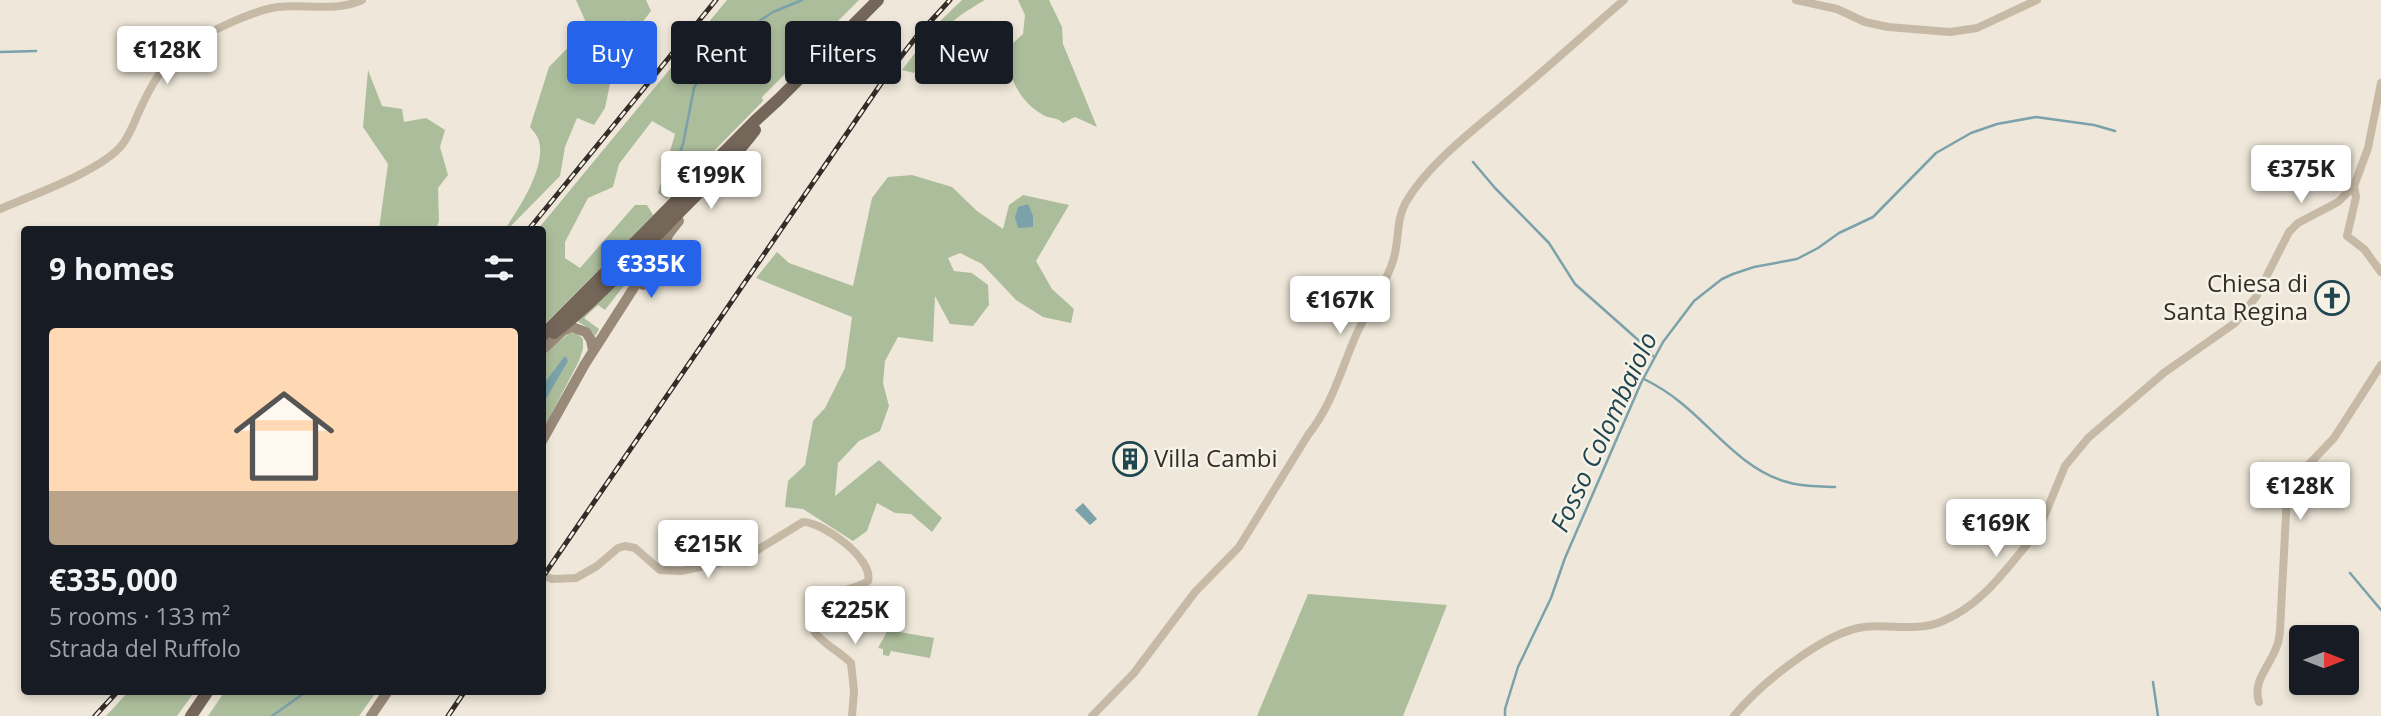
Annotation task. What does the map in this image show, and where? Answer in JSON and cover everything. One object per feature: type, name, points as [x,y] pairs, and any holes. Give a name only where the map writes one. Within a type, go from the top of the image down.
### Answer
[{"type":"main road","points":[[546,339],[580,312],[755,121],[878,0]]},
{"type":"main road","points":[[546,332],[647,241],[729,161],[779,99]]},
{"type":"main road","points":[[191,716],[205,695]]},
{"type":"street","points":[[0,209],[94,167],[112,155],[130,132],[147,93],[162,68],[191,43],[272,8],[343,6],[362,0]]},
{"type":"street","points":[[1092,716],[1134,673],[1195,592],[1239,547],[1319,421],[1356,334],[1392,267],[1406,202],[1446,155],[1484,119],[1624,0]]},
{"type":"street","points":[[1796,0],[1837,9],[1866,22],[1888,27],[1950,32],[1976,28],[2037,0]]},
{"type":"street","points":[[1734,716],[1750,696],[1821,644],[1842,633],[1863,627],[1929,626],[1954,616],[1983,596],[2036,536],[2065,466],[2088,439],[2165,372],[2235,323],[2256,297],[2289,232],[2298,223],[2338,202],[2354,186],[2368,148],[2381,83]]},
{"type":"street","points":[[608,328],[653,272],[673,227],[709,190],[729,161]]},
{"type":"street","points":[[2354,186],[2356,197],[2347,236],[2364,249],[2381,272]]},
{"type":"street","points":[[546,434],[593,350],[642,275],[646,264],[647,241],[660,247],[663,254]]},
{"type":"street","points":[[546,346],[563,331],[572,327],[586,332],[593,350]]},
{"type":"street","points":[[2259,702],[2256,694],[2260,678],[2276,649],[2280,631],[2287,494],[2294,480],[2334,438],[2381,365]]},
{"type":"street","points":[[546,577],[564,580],[576,578],[597,566],[618,548],[625,546],[635,548],[660,570],[681,571],[746,558],[803,522],[813,522],[848,545],[869,573],[863,584],[817,603],[811,620],[813,630],[820,639],[850,663],[854,674],[852,716]]},
{"type":"street","points":[[371,716],[385,695]]},
{"type":"green space","points":[[576,0],[646,0],[651,11],[643,21],[585,21]]},
{"type":"green space","points":[[727,0],[859,0],[838,21],[785,21],[785,74],[762,97],[763,101],[667,199],[658,193],[675,134],[652,121],[619,164],[613,187],[588,198],[565,242],[565,258],[580,268],[635,205],[647,205],[653,215],[546,323],[546,226],[540,226],[671,68],[671,84],[771,84],[771,21],[710,21]]},
{"type":"green space","points":[[962,0],[985,0],[954,21],[940,21]]},
{"type":"green space","points":[[1018,0],[1049,0],[1062,27],[1063,44],[1097,127],[1075,117],[1063,123],[1043,115],[1021,96],[1013,80],[1013,43],[1023,34],[1025,15]]},
{"type":"green space","points":[[567,49],[567,84],[610,84],[605,108],[594,125],[577,118],[565,147],[560,176],[511,226],[507,226],[530,187],[539,163],[539,141],[530,127],[549,67]]},
{"type":"green space","points":[[915,53],[914,73],[902,70]]},
{"type":"green space","points":[[368,70],[382,106],[402,109],[404,122],[426,118],[445,130],[440,147],[448,175],[438,188],[437,226],[379,226],[388,164],[363,127]]},
{"type":"green space","points":[[912,175],[952,187],[977,211],[1003,229],[1009,205],[1023,195],[1069,205],[1036,261],[1052,289],[1074,309],[1071,323],[1043,317],[1016,300],[982,264],[960,253],[948,258],[954,271],[972,273],[988,285],[989,305],[973,326],[950,324],[935,296],[933,342],[898,337],[885,361],[883,383],[889,406],[880,431],[859,441],[838,463],[835,496],[879,460],[942,518],[932,532],[911,514],[895,513],[877,503],[867,531],[853,541],[803,509],[785,507],[788,481],[805,465],[813,421],[825,408],[845,368],[852,317],[756,278],[777,252],[789,263],[853,286],[872,198],[888,177]]},
{"type":"green space","points":[[640,256],[640,265],[605,310],[598,305],[584,318],[599,329],[595,336],[589,328],[575,320]]},
{"type":"green space","points":[[570,333],[577,333],[583,339],[579,361],[546,424],[546,352]]},
{"type":"green space","points":[[1308,594],[1447,605],[1403,716],[1257,716]]},
{"type":"green space","points":[[888,630],[934,638],[930,658],[891,651],[889,656],[883,655],[883,649],[878,648]]},
{"type":"green space","points":[[125,695],[192,695],[177,716],[106,716]]},
{"type":"green space","points":[[222,695],[374,695],[359,716],[208,716]]},
{"type":"water","points":[[1028,204],[1033,216],[1033,227],[1018,228],[1015,217],[1018,207]]},
{"type":"water","points":[[566,357],[568,361],[546,399],[546,381]]},
{"type":"water","points":[[1083,503],[1097,519],[1090,525],[1075,510]]},
{"type":"waterway","points":[[666,190],[683,144],[694,88],[702,73],[761,20],[802,0]]},
{"type":"waterway","points":[[0,52],[36,51]]},
{"type":"waterway","name":"Fosso Colombaiolo","points":[[1505,716],[1518,667],[1551,598],[1565,558],[1641,383],[1663,342],[1694,301],[1722,279],[1754,267],[1797,259],[1839,233],[1873,217],[1936,153],[1971,133],[1997,124],[2036,117],[2094,125],[2115,131]]},
{"type":"waterway","points":[[1473,162],[1549,243],[1575,284],[1653,356]]},
{"type":"waterway","points":[[1644,379],[1680,402],[1756,468],[1793,484],[1835,487]]},
{"type":"waterway","points":[[2350,573],[2381,610]]},
{"type":"waterway","points":[[2153,682],[2158,716]]},
{"type":"waterway","points":[[272,716],[301,695]]},
{"type":"railway","points":[[531,226],[716,0]]},
{"type":"railway","points":[[546,572],[889,72],[950,0]]},
{"type":"railway","points":[[95,716],[114,695]]},
{"type":"railway","points":[[448,716],[462,695]]},
{"type":"place","name":"Chiesa di Santa Regina","points":[[2332,298]]},
{"type":"place","name":"Villa Cambi","points":[[1130,459]]}]
